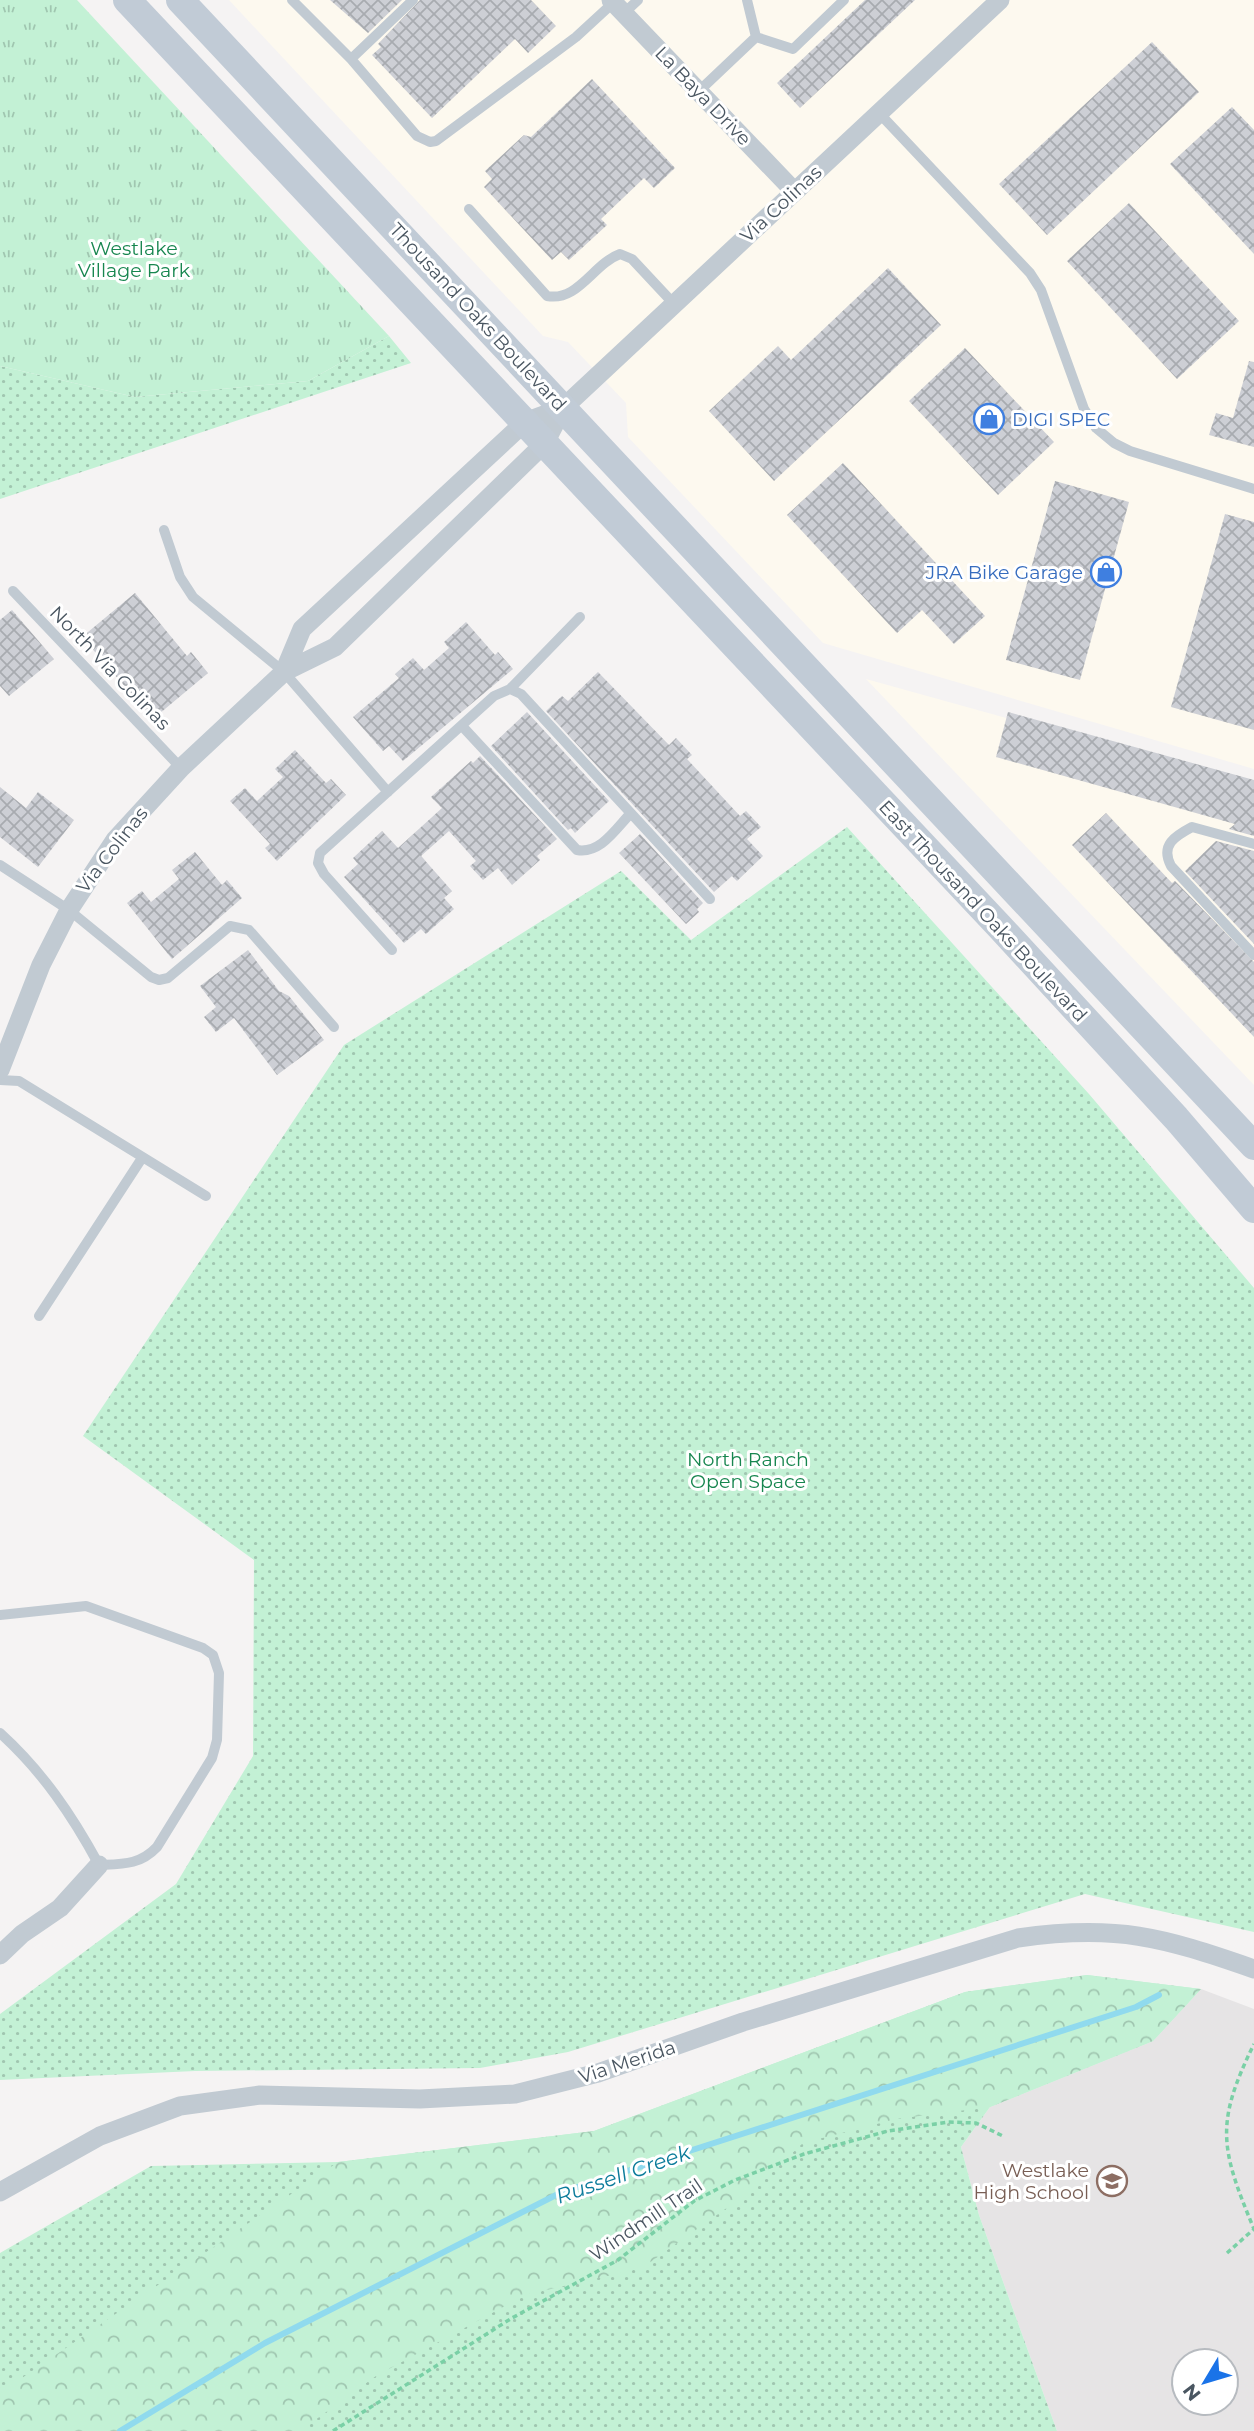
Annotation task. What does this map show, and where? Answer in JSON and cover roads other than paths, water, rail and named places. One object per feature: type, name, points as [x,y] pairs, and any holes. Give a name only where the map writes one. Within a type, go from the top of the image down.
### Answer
[{"type":"main road","name":"Thousand Oaks Boulevard","points":[[127,0],[707,617]]},
{"type":"main road","name":"Thousand Oaks Boulevard","points":[[180,0],[776,634]]},
{"type":"main road","name":"East Thousand Oaks Boulevard","points":[[707,617],[1176,1118],[1254,1209]]},
{"type":"main road","name":"East Thousand Oaks Boulevard","points":[[776,634],[1254,1146]]},
{"type":"main road","points":[[1176,1118],[1213,1135],[1254,1181]]},
{"type":"street","name":"Via Colinas","points":[[0,1070],[41,965],[69,910],[115,839],[181,768],[285,672],[335,647],[545,443],[563,408],[1000,0]]},
{"type":"street","name":"La Baya Drive","points":[[622,4],[699,92],[794,191]]},
{"type":"street","name":"Via Colinas","points":[[285,672],[302,628],[525,422],[563,408]]},
{"type":"street","points":[[0,1955],[22,1934],[60,1908],[99,1865]]},
{"type":"street","name":"Via Merida","points":[[0,2192],[100,2136],[180,2106],[260,2095],[419,2099],[515,2094],[598,2073],[744,2022],[1018,1938],[1065,1931],[1130,1933],[1177,1942],[1254,1969]]},
{"type":"lane","points":[[292,0],[351,59],[417,136],[429,142],[436,141],[622,4]]},
{"type":"lane","points":[[351,59],[413,0]]},
{"type":"lane","points":[[747,0],[756,37]]},
{"type":"lane","points":[[756,37],[793,49],[845,0]]},
{"type":"lane","points":[[699,92],[756,37]]},
{"type":"lane","points":[[879,113],[1030,273],[1041,290],[1084,409],[1096,428],[1114,443],[1130,451],[1254,489]]},
{"type":"lane","points":[[469,209],[547,296],[558,299],[568,295],[611,257],[620,254],[632,259],[674,304]]},
{"type":"lane","points":[[164,530],[180,577],[193,597],[285,672],[388,792]]},
{"type":"lane","name":"North Via Colinas","points":[[13,591],[181,768]]},
{"type":"lane","points":[[392,950],[318,863],[320,853],[494,696],[510,689],[580,617]]},
{"type":"lane","points":[[510,689],[520,694],[710,899]]},
{"type":"lane","points":[[462,726],[577,850],[588,852],[598,848],[630,814]]},
{"type":"lane","points":[[1254,844],[1192,827],[1175,836],[1167,846],[1166,857],[1171,866],[1254,955]]},
{"type":"lane","points":[[0,865],[69,910],[151,977],[159,980],[168,978],[230,926],[250,930],[334,1027]]},
{"type":"lane","points":[[0,1080],[19,1081],[206,1196]]},
{"type":"lane","points":[[39,1316],[142,1158]]},
{"type":"lane","points":[[0,1615],[86,1606],[203,1648],[212,1655],[219,1673],[217,1740],[212,1758],[148,1857],[135,1863],[99,1865],[80,1829],[41,1773],[0,1733]]},
{"type":"waterway","name":"Russell Creek","points":[[120,2431],[265,2343],[562,2192],[1136,2007],[1159,1995]]},
{"type":"place","name":"DIGI SPEC","points":[[989,419]]},
{"type":"place","name":"JRA Bike Garage","points":[[1106,572]]},
{"type":"place","name":"Westlake High School","points":[[1112,2181]]},
{"type":"park label","name":"Westlake Village Park","points":[[134,259]]},
{"type":"park label","name":"North Ranch Open Space","points":[[748,1470]]}]
